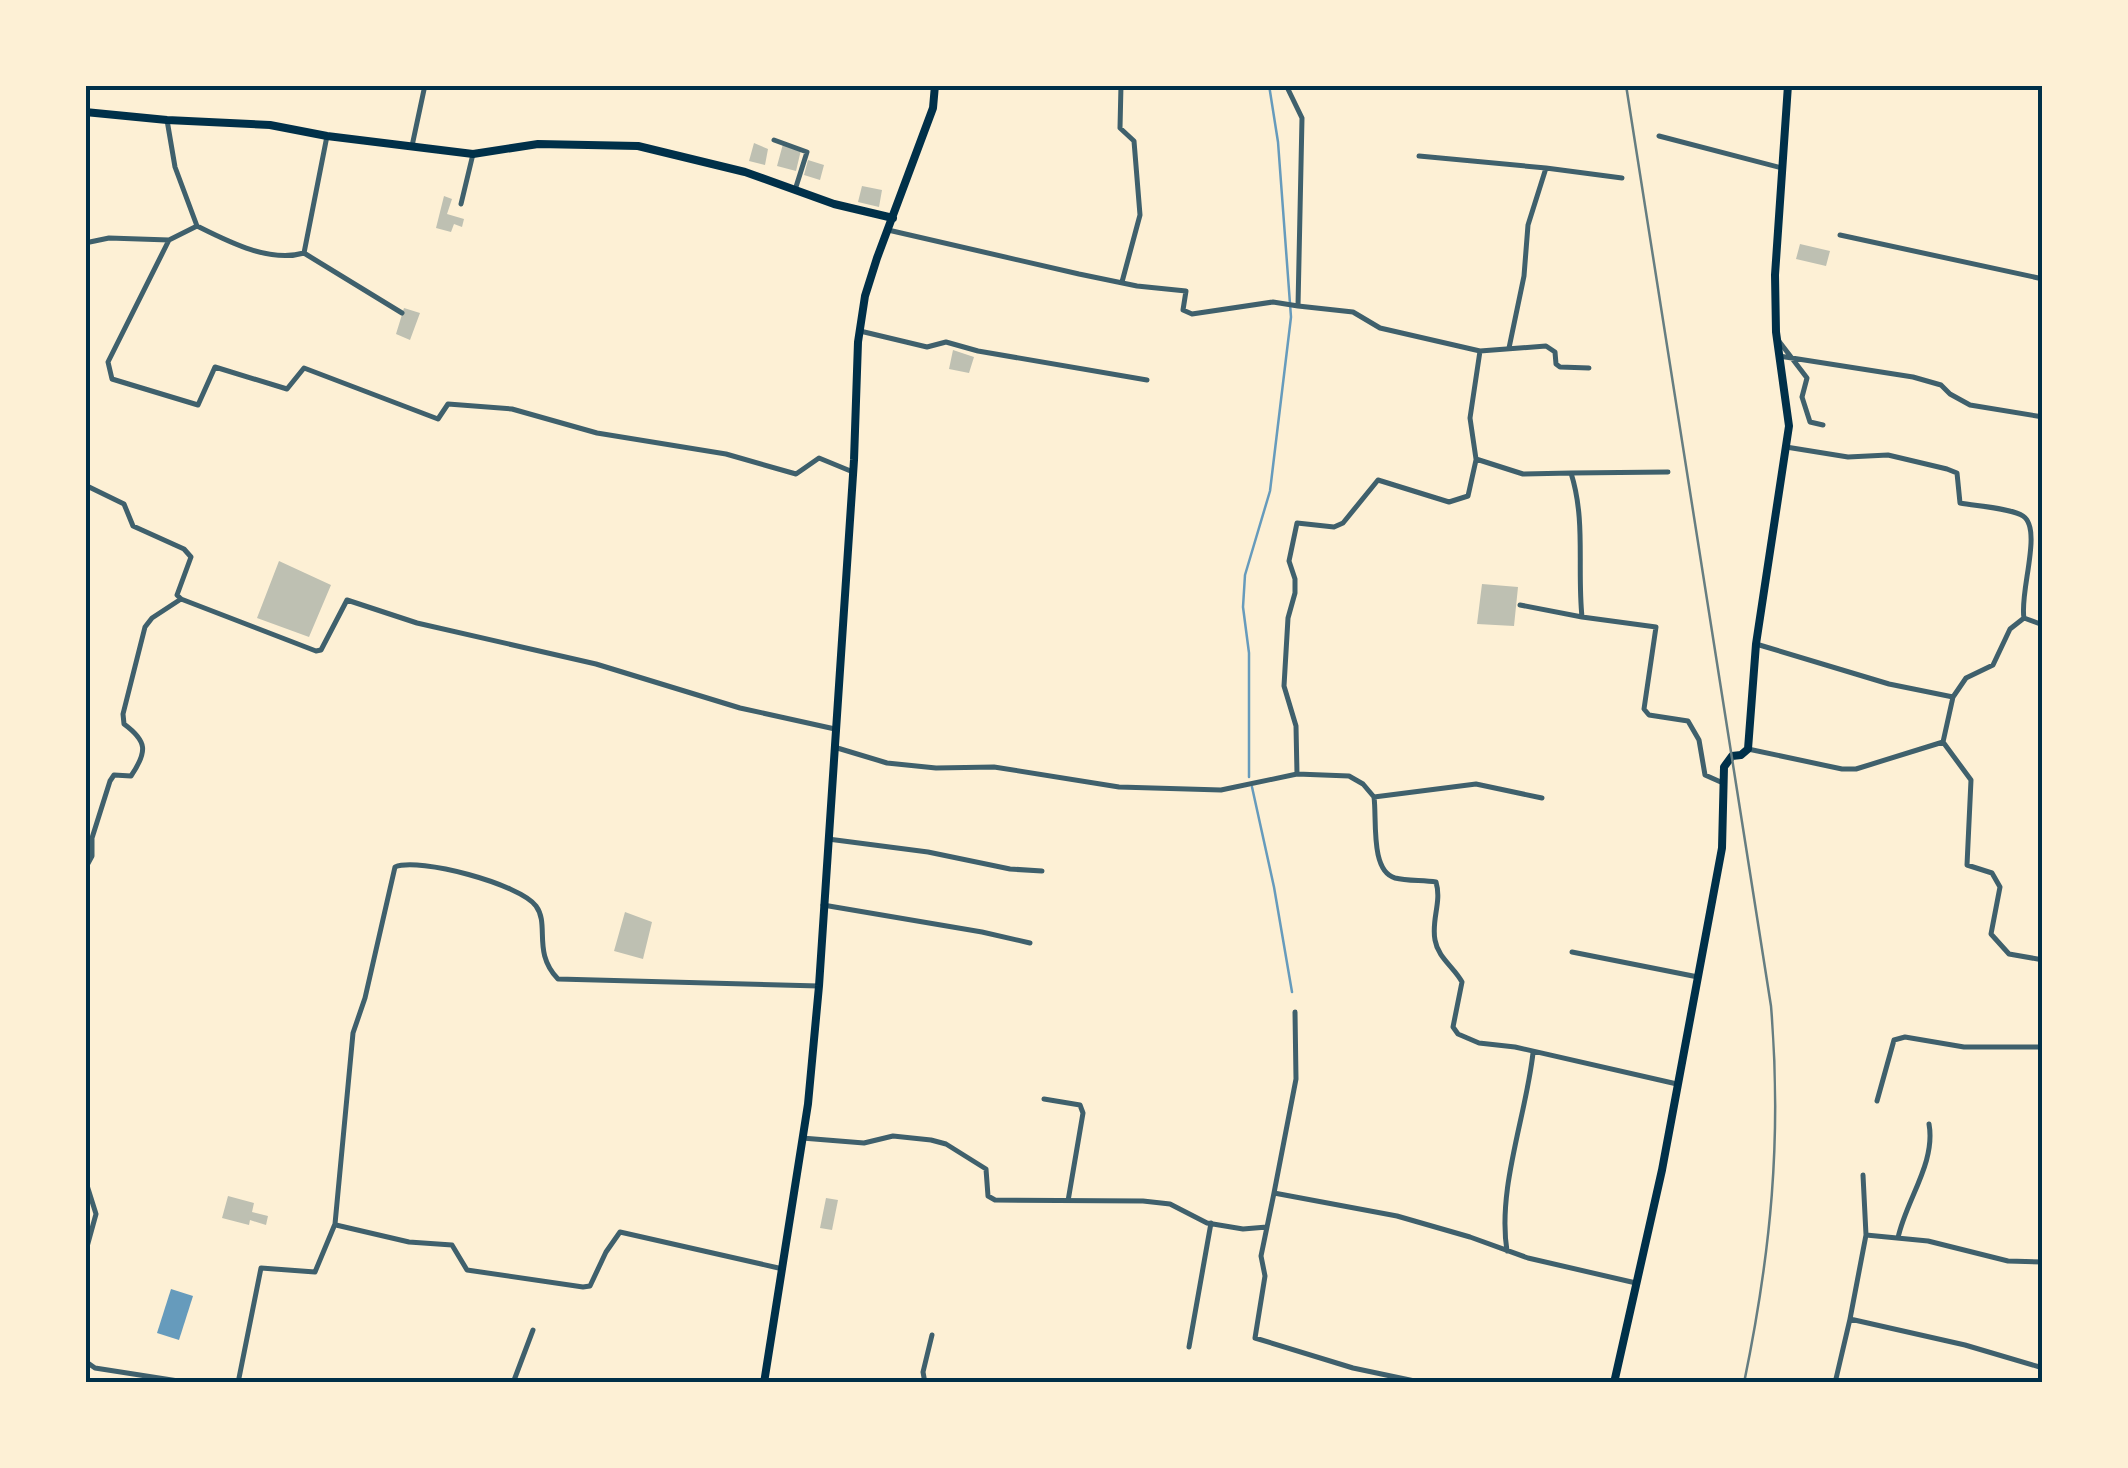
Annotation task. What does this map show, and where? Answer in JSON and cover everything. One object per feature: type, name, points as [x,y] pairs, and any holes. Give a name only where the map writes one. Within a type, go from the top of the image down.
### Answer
[{"type":"main road","points":[[764,1383],[802,1138],[819,986],[860,331],[866,296],[933,108],[934,85]]},
{"type":"main road","points":[[1614,1383],[1662,1170],[1722,848],[1726,761],[1748,749],[1756,644],[1789,426],[1777,339],[1775,274],[1788,85]]},
{"type":"main road","points":[[85,112],[270,125],[326,136],[474,154],[538,144],[638,146],[746,172],[834,204],[892,218]]},
{"type":"street","points":[[412,146],[425,85]]},
{"type":"street","points":[[1121,85],[1120,128],[1134,141],[1140,215],[1122,283]]},
{"type":"street","points":[[1286,85],[1302,118],[1296,306]]},
{"type":"street","points":[[167,120],[176,167],[198,226],[225,240],[266,253],[289,258],[304,253]]},
{"type":"street","points":[[304,253],[326,136]]},
{"type":"street","points":[[1658,136],[1783,168]]},
{"type":"street","points":[[774,140],[807,152],[795,190]]},
{"type":"street","points":[[461,204],[474,154]]},
{"type":"street","points":[[1419,156],[1622,178]]},
{"type":"street","points":[[1509,348],[1524,276],[1528,226],[1546,168]]},
{"type":"street","points":[[85,243],[110,238],[170,240],[198,226]]},
{"type":"street","points":[[888,230],[1122,283],[1186,291],[1183,310],[1192,314],[1273,302],[1354,312],[1380,328],[1480,351],[1552,347],[1560,367],[1589,368]]},
{"type":"street","points":[[1840,235],[2043,278]]},
{"type":"street","points":[[170,240],[108,362],[112,380],[198,406],[215,367],[287,389],[304,368],[438,418],[448,404],[512,409],[597,432],[726,454],[796,474],[819,458],[852,472]]},
{"type":"street","points":[[304,253],[402,314]]},
{"type":"street","points":[[860,331],[927,347],[946,342],[1146,380]]},
{"type":"street","points":[[1777,339],[1807,378],[1802,397],[1810,422],[1823,425]]},
{"type":"street","points":[[1297,774],[1296,726],[1284,686],[1295,579],[1289,561],[1297,523],[1334,528],[1343,523],[1378,480],[1448,502],[1468,496],[1476,460],[1470,418],[1480,351]]},
{"type":"street","points":[[1779,356],[1913,376],[1941,385],[1970,405],[2043,417]]},
{"type":"street","points":[[1786,447],[1848,457],[1888,455],[1948,469],[1957,473],[1960,503],[2026,517],[2032,526],[2024,583],[2024,618]]},
{"type":"street","points":[[1476,460],[1523,474],[1668,472]]},
{"type":"street","points":[[1571,474],[1582,516],[1582,617]]},
{"type":"street","points":[[85,485],[124,504],[133,526],[184,549],[191,557],[177,594],[181,599],[316,651],[323,647],[343,603],[352,601],[417,622],[596,664],[740,708],[835,729]]},
{"type":"street","points":[[85,869],[92,856],[92,838],[110,780],[114,775],[131,776],[144,746],[142,737],[124,724],[123,714],[140,641],[152,618],[181,599]]},
{"type":"street","points":[[1520,605],[1656,627],[1644,709],[1649,716],[1688,722],[1698,740],[1705,775],[1723,783]]},
{"type":"street","points":[[2024,618],[2043,625]]},
{"type":"street","points":[[2024,618],[2010,628],[1993,664],[1966,678],[1953,697],[1943,742],[1971,780],[1967,865],[1992,873],[2000,887],[1991,934],[2010,954],[2043,960]]},
{"type":"street","points":[[1756,644],[1889,684],[1953,697]]},
{"type":"street","points":[[1748,749],[1842,769],[1876,764],[1943,742]]},
{"type":"street","points":[[834,747],[887,763],[994,768],[1119,787],[1221,790],[1297,774],[1349,776],[1374,796],[1376,858],[1383,872],[1394,878],[1436,882],[1440,894],[1434,923],[1435,944],[1462,982],[1453,1027],[1458,1034],[1479,1043],[1515,1047],[1677,1084]]},
{"type":"street","points":[[1374,796],[1476,784],[1542,798]]},
{"type":"street","points":[[828,839],[1042,871]]},
{"type":"street","points":[[238,1383],[261,1268],[315,1272],[335,1224],[353,1034],[365,998],[391,879],[400,864],[430,866],[495,884],[533,902],[539,910],[544,961],[558,979],[819,986]]},
{"type":"street","points":[[823,905],[1030,944]]},
{"type":"street","points":[[1572,952],[1698,978]]},
{"type":"street","points":[[1296,1012],[1296,1079],[1261,1256],[1266,1276],[1255,1338],[1353,1368],[1424,1383]]},
{"type":"street","points":[[1877,1101],[1894,1040],[1905,1037],[1964,1047],[2043,1047]]},
{"type":"street","points":[[1507,1251],[1506,1204],[1533,1053]]},
{"type":"street","points":[[1044,1099],[1080,1105],[1083,1113],[1068,1201]]},
{"type":"street","points":[[1898,1238],[1909,1201],[1932,1150],[1929,1124]]},
{"type":"street","points":[[802,1138],[864,1143],[892,1136],[946,1144],[986,1170],[988,1196],[994,1200],[1099,1198],[1170,1204],[1211,1223],[1243,1229],[1267,1227]]},
{"type":"street","points":[[1835,1383],[1866,1235],[1864,1175]]},
{"type":"street","points":[[85,1179],[96,1214],[85,1254]]},
{"type":"street","points":[[1274,1193],[1396,1216],[1470,1236],[1507,1251],[1636,1283]]},
{"type":"street","points":[[1189,1347],[1211,1223]]},
{"type":"street","points":[[335,1224],[410,1242],[452,1245],[467,1270],[584,1287],[590,1286],[620,1232],[783,1269]]},
{"type":"street","points":[[1866,1235],[1938,1243],[2008,1260],[2043,1262]]},
{"type":"street","points":[[1850,1319],[1965,1345],[2043,1368]]},
{"type":"street","points":[[513,1383],[534,1330]]},
{"type":"street","points":[[925,1383],[923,1372],[932,1334]]},
{"type":"street","points":[[85,1361],[95,1368],[191,1383]]},
{"type":"water","points":[[171,1289],[193,1296],[179,1340],[157,1333]]},
{"type":"building","points":[[754,143],[768,149],[765,165],[749,161]]},
{"type":"building","points":[[783,144],[801,150],[796,171],[777,166]]},
{"type":"building","points":[[808,160],[824,165],[820,180],[804,175]]},
{"type":"building","points":[[862,186],[882,190],[879,207],[858,202]]},
{"type":"building","points":[[444,196],[452,199],[447,214],[464,219],[462,227],[454,224],[451,232],[436,228]]},
{"type":"building","points":[[1800,244],[1830,251],[1826,266],[1796,259]]},
{"type":"building","points":[[404,308],[420,313],[410,340],[396,334]]},
{"type":"building","points":[[953,350],[974,357],[969,373],[949,369]]},
{"type":"building","points":[[279,561],[331,585],[309,637],[257,618]]},
{"type":"building","points":[[1482,584],[1518,587],[1514,626],[1477,624]]},
{"type":"building","points":[[625,912],[652,922],[643,959],[614,951]]},
{"type":"building","points":[[228,1196],[254,1203],[252,1212],[268,1216],[266,1225],[222,1218]]},
{"type":"building","points":[[826,1198],[838,1200],[832,1230],[820,1228]]},
{"type":"waterway","points":[[1249,777],[1245,575],[1270,491],[1291,317],[1278,142],[1269,85]]},
{"type":"waterway","points":[[1252,787],[1292,992]]},
{"type":"railway","points":[[1626,85],[1771,1006],[1775,1103],[1772,1195],[1744,1383]]}]
